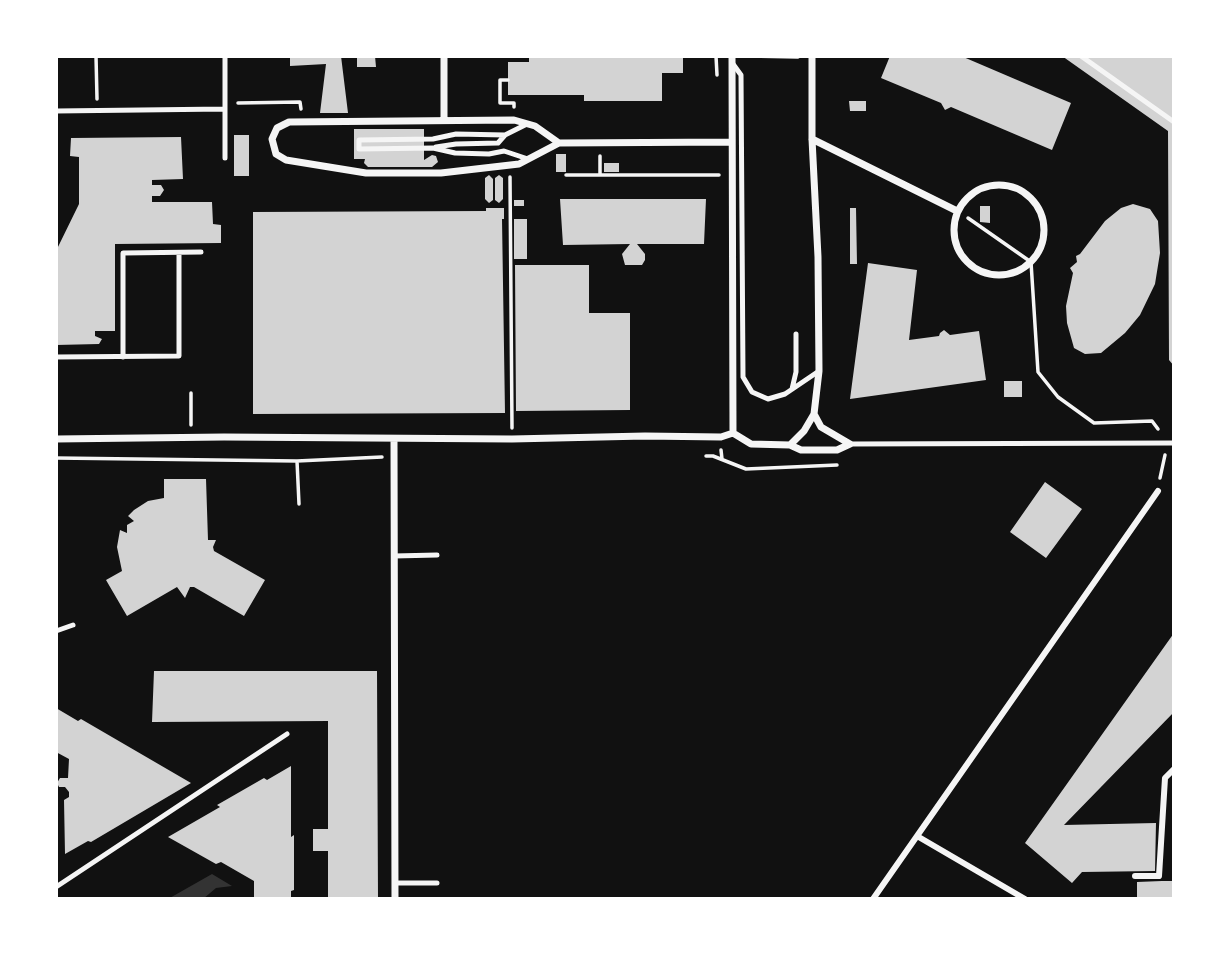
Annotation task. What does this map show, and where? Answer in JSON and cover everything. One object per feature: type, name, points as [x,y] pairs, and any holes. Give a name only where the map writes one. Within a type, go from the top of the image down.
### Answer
[{"type":"street","points":[[444,56],[444,120]]},
{"type":"street","points":[[790,445],[804,431],[814,414],[819,371],[812,56]]},
{"type":"street","points":[[732,59],[733,433]]},
{"type":"street","points":[[559,143],[510,165],[441,173],[366,173],[280,157],[273,149],[274,131],[286,122],[300,121],[514,120],[535,126],[559,143],[732,142]]},
{"type":"street","points":[[812,139],[957,211]]},
{"type":"street","points":[[986,186],[1005,186],[1023,192],[1034,202],[1044,223],[1038,252],[1031,262],[1012,274],[994,275],[976,270],[960,255],[954,237],[957,211],[968,197],[986,186]]},
{"type":"street","points":[[814,414],[821,427],[849,444]]},
{"type":"street","points":[[56,439],[512,439],[721,437],[733,433],[751,444],[790,445],[802,450],[837,450],[849,444]]},
{"type":"street","points":[[394,440],[396,899]]},
{"type":"street","points":[[873,899],[1158,491]]},
{"type":"street","points":[[1135,876],[1159,876],[1165,778],[1174,769]]},
{"type":"street","points":[[917,836],[1025,899]]},
{"type":"lane","points":[[225,56],[225,158]]},
{"type":"lane","points":[[1081,56],[1174,122]]},
{"type":"lane","points":[[732,59],[741,75],[743,377],[752,392],[768,398],[785,394],[819,371]]},
{"type":"lane","points":[[56,111],[225,106]]},
{"type":"lane","points":[[505,135],[456,134],[433,139],[359,140],[359,149],[433,148],[456,144],[498,143],[505,135],[527,124]]},
{"type":"lane","points":[[433,139],[456,144]]},
{"type":"lane","points":[[498,143],[504,151]]},
{"type":"lane","points":[[433,148],[456,153],[489,154],[504,151],[528,159]]},
{"type":"lane","points":[[123,357],[123,253],[201,253]]},
{"type":"lane","points":[[56,357],[179,356],[179,253]]},
{"type":"lane","points":[[792,389],[796,372],[796,334]]},
{"type":"lane","points":[[849,444],[1171,443]]},
{"type":"lane","points":[[394,556],[438,555]]},
{"type":"lane","points":[[56,631],[73,625]]},
{"type":"lane","points":[[56,887],[287,734]]},
{"type":"lane","points":[[396,883],[438,883]]},
{"type":"path","points":[[96,56],[97,110]]},
{"type":"path","points":[[748,56],[812,56]]},
{"type":"path","points":[[508,80],[500,80],[500,103],[514,103],[514,109]]},
{"type":"path","points":[[225,106],[300,103],[300,121]]},
{"type":"path","points":[[600,143],[600,175]]},
{"type":"path","points":[[566,174],[719,175]]},
{"type":"path","points":[[510,179],[512,439]]},
{"type":"path","points":[[957,211],[1031,262],[1038,372],[1058,397],[1094,423],[1152,421],[1171,443],[1158,491]]},
{"type":"path","points":[[191,393],[191,438]]},
{"type":"path","points":[[706,456],[746,468],[841,464]]},
{"type":"path","points":[[56,458],[297,461],[394,457]]},
{"type":"path","points":[[297,461],[299,504]]},
{"type":"shaded area","points":[[212,874],[232,886],[216,888],[203,899],[168,899]]},
{"type":"building","points":[[290,56],[341,56],[348,113],[320,113],[326,64],[290,66]]},
{"type":"building","points":[[357,56],[375,56],[376,67],[357,67]]},
{"type":"building","points":[[529,56],[683,56],[683,73],[662,73],[662,101],[584,101],[584,95],[508,95],[508,62],[529,62]]},
{"type":"building","points":[[890,56],[961,56],[1071,103],[1052,150],[951,107],[945,110],[941,103],[881,78]]},
{"type":"building","points":[[1062,56],[1174,56],[1174,366],[1169,360],[1168,131]]},
{"type":"building","points":[[849,101],[866,101],[866,111],[850,111]]},
{"type":"building","points":[[354,129],[424,129],[424,160],[432,155],[436,156],[438,162],[432,167],[368,167],[364,163],[365,159],[354,159]]},
{"type":"building","points":[[234,135],[249,135],[249,176],[234,176]]},
{"type":"building","points":[[181,137],[183,179],[152,180],[152,185],[161,185],[164,190],[160,196],[152,196],[152,202],[212,202],[213,224],[221,225],[221,243],[115,244],[115,331],[95,331],[95,336],[102,339],[99,344],[56,345],[56,251],[79,204],[79,157],[70,156],[71,138]]},
{"type":"building","points":[[556,154],[566,154],[566,172],[556,172]]},
{"type":"building","points":[[604,163],[619,163],[619,172],[604,172]]},
{"type":"building","points":[[489,175],[493,179],[493,200],[489,203],[485,199],[485,178]]},
{"type":"building","points":[[499,175],[503,178],[503,199],[499,203],[495,200],[495,178]]},
{"type":"building","points":[[560,199],[706,199],[704,244],[637,244],[645,254],[645,260],[642,265],[625,265],[622,254],[630,244],[563,245]]},
{"type":"building","points":[[514,200],[524,200],[524,206],[514,206]]},
{"type":"building","points":[[1133,204],[1150,209],[1158,221],[1160,253],[1155,284],[1140,315],[1125,333],[1101,353],[1085,354],[1074,348],[1067,323],[1066,306],[1073,273],[1070,268],[1077,262],[1076,256],[1105,221],[1121,208]]},
{"type":"building","points":[[980,206],[990,206],[990,223],[980,222]]},
{"type":"building","points":[[486,208],[504,208],[505,413],[253,414],[253,212],[486,211]]},
{"type":"building","points":[[850,208],[856,208],[857,264],[850,264]]},
{"type":"building","points":[[514,219],[527,219],[527,259],[514,259]]},
{"type":"building","points":[[868,263],[917,270],[909,340],[939,336],[944,330],[950,335],[979,331],[986,380],[850,399]]},
{"type":"building","points":[[515,265],[589,265],[589,313],[630,313],[630,410],[516,411]]},
{"type":"building","points":[[1004,381],[1022,381],[1022,397],[1004,397]]},
{"type":"building","points":[[164,479],[206,479],[208,540],[216,540],[214,551],[265,580],[244,616],[194,587],[190,587],[185,598],[177,587],[127,616],[106,580],[122,571],[117,547],[120,530],[127,533],[127,525],[134,521],[128,516],[148,501],[164,498]]},
{"type":"building","points":[[1045,482],[1082,509],[1046,558],[1010,532]]},
{"type":"building","points":[[1174,633],[1174,712],[1064,825],[1156,823],[1155,871],[1082,872],[1072,883],[1025,843]]},
{"type":"building","points":[[154,671],[377,671],[378,899],[328,899],[328,851],[313,851],[313,829],[328,829],[328,721],[152,722]]},
{"type":"building","points":[[56,708],[78,721],[81,719],[191,783],[91,842],[88,841],[65,854],[64,800],[69,797],[69,792],[57,783],[60,778],[68,778],[69,759],[56,752]]},
{"type":"building","points":[[291,766],[294,890],[291,891],[291,899],[257,899],[254,897],[254,881],[221,862],[216,864],[168,837],[220,807],[217,805]]},
{"type":"building","points":[[1174,881],[1174,899],[1137,899],[1137,882]]}]
